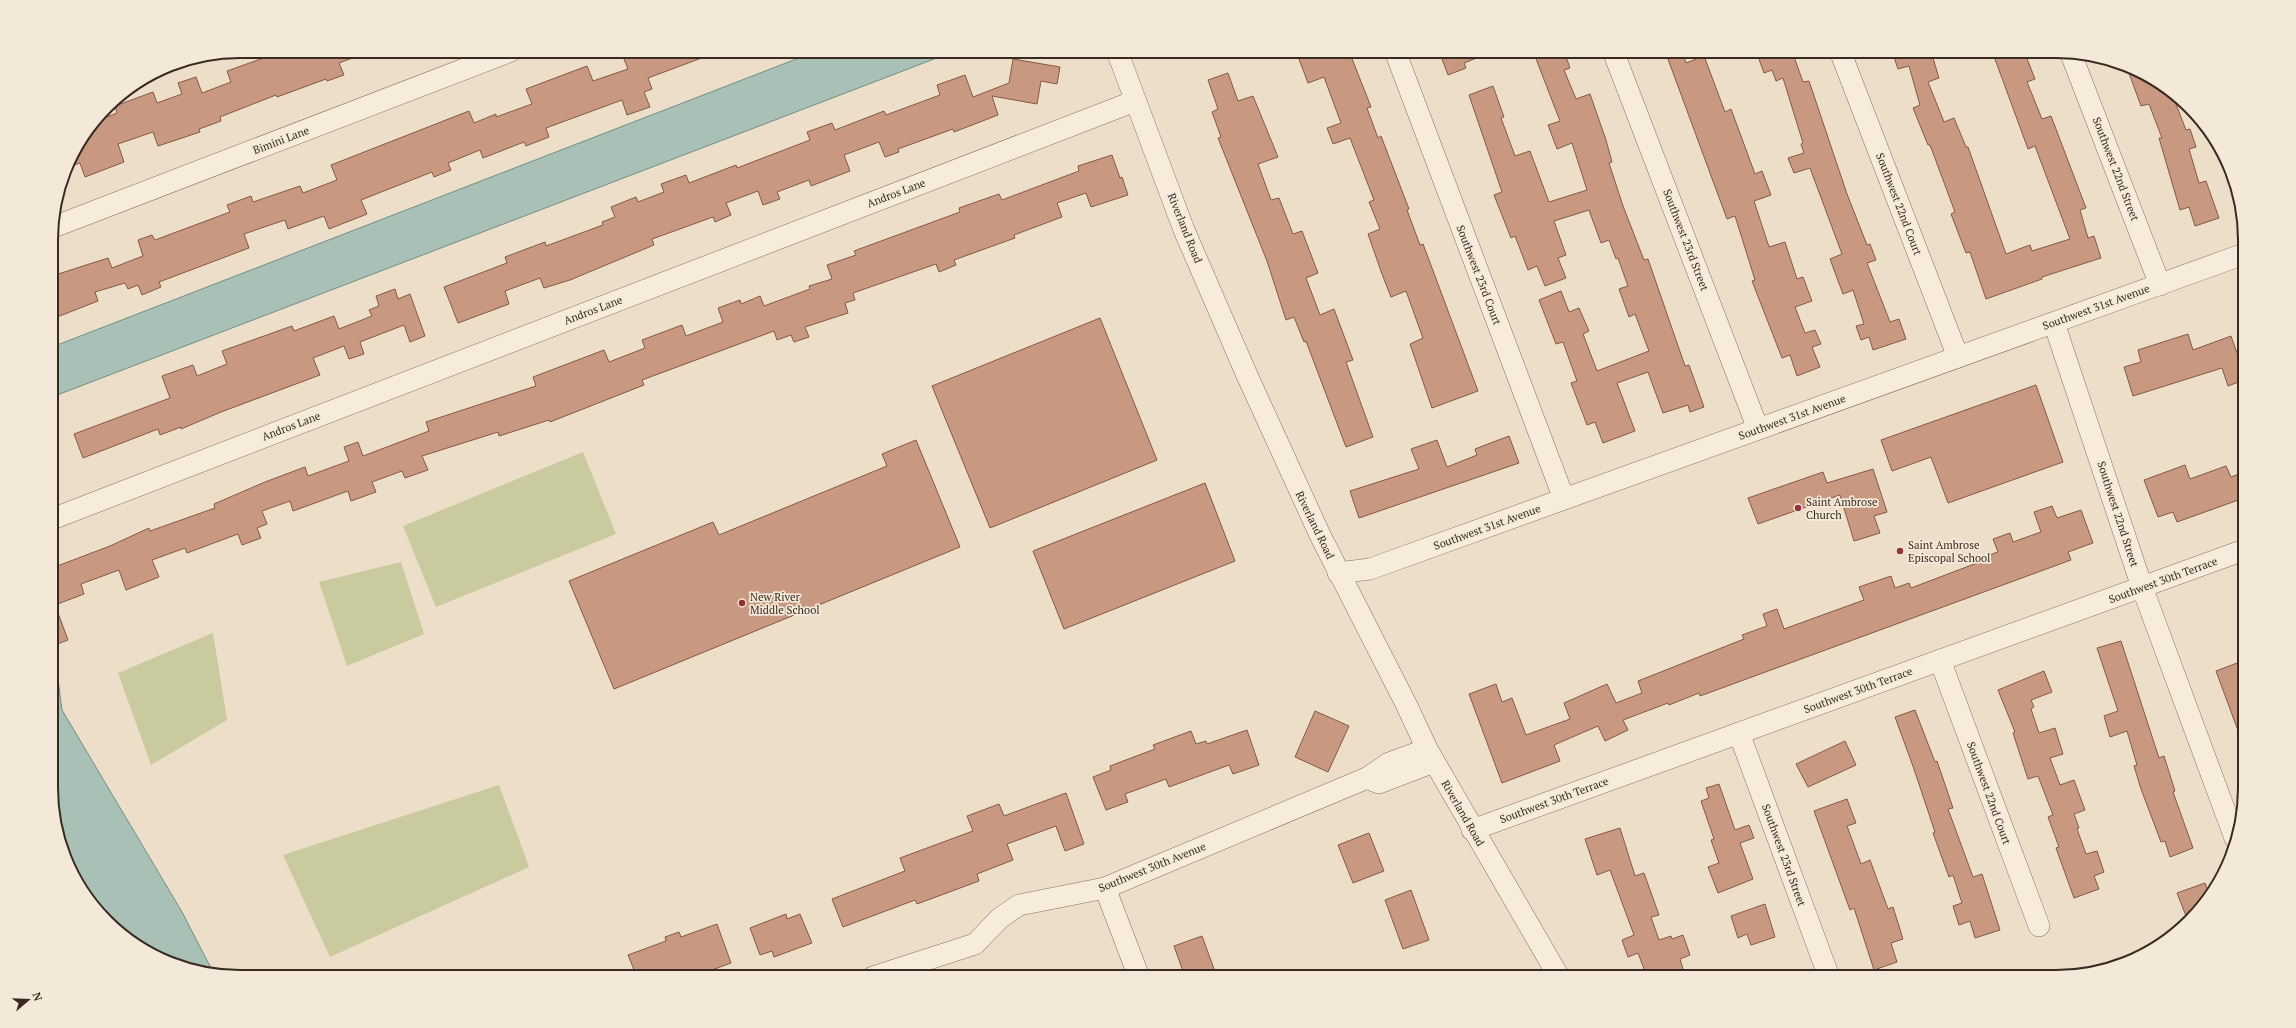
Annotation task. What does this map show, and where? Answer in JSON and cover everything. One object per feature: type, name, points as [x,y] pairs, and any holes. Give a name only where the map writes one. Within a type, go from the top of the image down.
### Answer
[{"type":"street","name":"Bimini Lane","points":[[59,225],[493,58]]},
{"type":"street","name":"Riverland Road","points":[[1119,58],[1184,230],[1240,359],[1338,572],[1407,706],[1430,756],[1555,970]]},
{"type":"street","name":"Southwest 23rd Court","points":[[1398,58],[1564,499]]},
{"type":"street","name":"Southwest 23rd Street","points":[[1616,58],[1758,429]]},
{"type":"street","name":"Southwest 22nd Court","points":[[1843,58],[1958,357]]},
{"type":"street","name":"Southwest 22nd Street","points":[[2073,59],[2160,284]]},
{"type":"street","name":"Andros Lane","points":[[58,517],[1135,101]]},
{"type":"street","name":"Southwest 31st Avenue","points":[[1338,572],[1370,569],[2238,256]]},
{"type":"street","name":"Southwest 22nd Street","points":[[2054,323],[2142,588],[2233,832]]},
{"type":"street","name":"Southwest 30th Terrace","points":[[1472,830],[2238,552]]},
{"type":"street","name":"Southwest 22nd Court","points":[[1940,660],[2039,926]]},
{"type":"street","name":"Southwest 23rd Street","points":[[1739,733],[1826,970]]},
{"type":"street","name":"Southwest 30th Avenue","points":[[894,970],[974,944],[1000,918],[1019,904],[1105,888],[1367,778],[1379,783],[1430,756]]},
{"type":"street","points":[[1105,888],[1136,970]]},
{"type":"green space","points":[[583,452],[616,534],[436,607],[403,526]]},
{"type":"green space","points":[[401,562],[424,634],[347,666],[319,582]]},
{"type":"green space","points":[[213,633],[227,720],[151,765],[118,673]]},
{"type":"green space","points":[[499,785],[529,867],[330,957],[283,855]]},
{"type":"shaded area","points":[[799,58],[937,58],[58,395],[58,345]]},
{"type":"shaded area","points":[[58,679],[62,710],[182,912],[210,967],[193,964],[149,946],[111,917],[82,879],[64,835],[58,800]]},
{"type":"building","points":[[263,58],[352,58],[339,63],[344,75],[327,81],[326,79],[277,97],[276,95],[220,117],[221,121],[199,129],[200,132],[158,146],[153,132],[118,144],[124,162],[85,177],[80,163],[75,165],[82,149],[103,120],[117,113],[115,107],[118,105],[153,92],[157,103],[182,94],[178,83],[196,77],[202,93],[231,82],[227,71]]},
{"type":"building","points":[[702,58],[648,78],[652,89],[644,92],[650,107],[627,115],[622,100],[546,128],[549,137],[526,146],[524,142],[483,158],[480,150],[448,163],[451,170],[434,177],[432,172],[361,200],[367,214],[329,229],[324,216],[288,229],[285,220],[244,234],[249,248],[159,282],[161,287],[142,295],[138,285],[128,289],[125,283],[95,292],[98,301],[58,317],[58,274],[108,258],[112,268],[143,256],[138,240],[152,235],[155,240],[230,212],[227,205],[251,196],[253,202],[300,186],[303,193],[337,180],[331,165],[469,111],[474,123],[496,114],[496,117],[532,104],[526,89],[587,66],[593,81],[628,69],[624,59]]},
{"type":"building","points":[[1352,58],[1371,107],[1367,108],[1378,138],[1381,136],[1409,209],[1407,210],[1420,245],[1423,244],[1478,391],[1432,408],[1410,344],[1423,338],[1406,291],[1391,297],[1368,234],[1380,229],[1369,202],[1374,200],[1350,138],[1333,144],[1327,128],[1341,123],[1324,77],[1308,83],[1299,59]]},
{"type":"building","points":[[1442,58],[1477,58],[1464,63],[1466,68],[1448,75]]},
{"type":"building","points":[[1536,58],[1566,58],[1570,68],[1564,70],[1576,99],[1590,94],[1606,140],[1612,162],[1609,163],[1623,206],[1644,260],[1648,259],[1685,366],[1689,365],[1704,407],[1690,412],[1688,405],[1663,413],[1648,372],[1617,383],[1635,431],[1603,443],[1595,422],[1587,425],[1571,383],[1577,381],[1563,342],[1556,344],[1539,300],[1561,291],[1569,312],[1579,308],[1589,331],[1583,334],[1597,371],[1649,351],[1635,314],[1629,317],[1619,289],[1628,286],[1618,258],[1616,259],[1609,240],[1601,243],[1589,210],[1554,221],[1566,255],[1558,258],[1566,278],[1545,286],[1537,266],[1528,270],[1515,236],[1511,238],[1494,195],[1502,192],[1469,95],[1493,86],[1504,117],[1501,118],[1515,156],[1530,151],[1549,202],[1587,190],[1572,143],[1557,149],[1548,125],[1560,121]]},
{"type":"building","points":[[1668,58],[1684,58],[1686,63],[1699,58],[1705,58],[1725,112],[1731,109],[1755,174],[1762,171],[1771,195],[1754,201],[1769,247],[1785,242],[1797,279],[1803,277],[1812,301],[1795,307],[1805,333],[1815,330],[1821,344],[1812,347],[1820,367],[1797,376],[1790,355],[1782,358],[1752,281],[1755,280],[1735,216],[1727,219]]},
{"type":"building","points":[[1759,58],[1794,58],[1803,82],[1809,81],[1847,194],[1867,245],[1870,244],[1876,260],[1867,263],[1890,322],[1899,319],[1906,339],[1873,350],[1869,337],[1861,340],[1856,326],[1864,324],[1853,290],[1843,294],[1830,259],[1842,254],[1810,168],[1794,173],[1788,158],[1804,153],[1801,144],[1803,143],[1783,78],[1776,81],[1772,70],[1764,73]]},
{"type":"building","points":[[1894,58],[1933,58],[1939,78],[1928,82],[1944,122],[1954,118],[1966,147],[1968,147],[2006,254],[2030,245],[2032,251],[2070,239],[2035,146],[2028,149],[1995,58],[2027,58],[2035,79],[2027,82],[2042,119],[2051,116],[2086,208],[2080,210],[2088,238],[2094,236],[2101,258],[2042,277],[2042,279],[1986,299],[1970,252],[1966,253],[1951,214],[1955,212],[1930,145],[1928,145],[1913,108],[1920,105],[1909,66],[1898,69]]},
{"type":"building","points":[[1013,59],[1060,67],[1057,84],[1041,81],[1037,104],[992,96],[998,115],[954,132],[953,129],[898,149],[899,152],[885,157],[879,142],[844,155],[850,171],[811,186],[809,180],[777,192],[780,199],[763,205],[758,191],[726,203],[731,215],[715,222],[713,217],[652,239],[654,245],[570,280],[544,288],[540,278],[505,291],[509,304],[458,323],[444,287],[507,263],[505,257],[545,242],[546,246],[603,225],[602,222],[615,217],[611,207],[636,197],[638,202],[664,192],[661,184],[686,175],[689,183],[736,165],[737,168],[810,140],[807,132],[832,123],[835,130],[884,111],[886,115],[940,95],[937,85],[965,75],[973,97],[1009,83]]},
{"type":"building","points":[[1228,73],[1238,101],[1253,96],[1278,157],[1258,164],[1271,200],[1279,198],[1293,234],[1302,231],[1318,273],[1306,278],[1320,315],[1334,309],[1353,360],[1346,362],[1373,437],[1346,447],[1306,341],[1304,342],[1294,317],[1286,320],[1267,261],[1218,138],[1221,137],[1212,112],[1218,109],[1208,80]]},
{"type":"building","points":[[2129,74],[2147,82],[2175,102],[2186,130],[2190,129],[2196,147],[2189,149],[2199,183],[2206,181],[2219,218],[2195,226],[2189,207],[2180,210],[2159,138],[2162,138],[2149,104],[2141,106]]},
{"type":"building","points":[[1112,155],[1128,195],[1091,207],[1086,193],[1057,203],[1062,217],[1014,235],[1015,238],[954,260],[956,265],[939,272],[936,264],[853,293],[855,300],[845,303],[848,313],[805,327],[809,337],[794,342],[791,335],[777,340],[774,331],[642,380],[644,385],[550,422],[549,420],[499,436],[498,432],[422,456],[428,470],[405,478],[402,471],[372,482],[376,492],[351,501],[348,491],[293,511],[290,501],[262,511],[267,524],[257,528],[261,538],[242,545],[238,534],[187,553],[185,548],[152,560],[159,577],[126,590],[119,570],[81,584],[84,594],[58,604],[58,566],[110,546],[149,528],[150,531],[215,508],[214,504],[305,467],[308,476],[349,461],[344,447],[358,442],[363,456],[429,431],[426,422],[536,386],[533,377],[604,350],[609,362],[645,348],[642,340],[682,325],[686,336],[723,322],[718,308],[740,300],[741,304],[760,296],[764,306],[810,289],[809,286],[832,279],[827,265],[856,255],[854,251],[960,212],[959,208],[999,194],[1002,200],[1079,171],[1078,166]]},
{"type":"building","points":[[395,289],[398,299],[410,294],[425,336],[410,342],[404,325],[360,342],[364,354],[349,359],[344,346],[313,358],[320,375],[221,412],[181,429],[181,427],[160,435],[158,429],[83,458],[74,434],[170,398],[162,376],[193,365],[197,376],[227,364],[222,351],[292,326],[294,331],[334,316],[339,329],[372,316],[369,310],[379,306],[376,296]]},
{"type":"building","points":[[1100,318],[1157,460],[990,528],[932,386]]},
{"type":"building","points":[[2188,334],[2193,350],[2231,336],[2238,353],[2238,382],[2228,386],[2222,368],[2133,396],[2124,367],[2141,362],[2138,350]]},
{"type":"building","points":[[2036,385],[2063,462],[1948,503],[1931,457],[1892,471],[1881,440]]},
{"type":"building","points":[[1509,436],[1519,463],[1359,518],[1350,491],[1419,469],[1411,449],[1437,440],[1447,467],[1477,455],[1475,449]]},
{"type":"building","points":[[916,440],[960,547],[614,689],[569,581],[713,522],[719,535],[887,466],[882,454]]},
{"type":"building","points":[[2185,465],[2190,479],[2226,466],[2231,477],[2238,474],[2238,500],[2177,522],[2173,512],[2158,517],[2144,480]]},
{"type":"building","points":[[1873,469],[1887,512],[1874,516],[1880,533],[1854,541],[1840,495],[1758,524],[1748,498],[1823,472],[1827,483]]},
{"type":"building","points":[[1205,483],[1235,561],[1064,629],[1033,551]]},
{"type":"building","points":[[2052,506],[2057,518],[2081,510],[2093,543],[2068,552],[2071,560],[1700,696],[1699,693],[1669,705],[1668,703],[1623,720],[1628,730],[1605,741],[1598,726],[1554,745],[1560,761],[1502,783],[1469,694],[1496,684],[1502,702],[1512,698],[1526,735],[1570,719],[1564,703],[1607,684],[1616,703],[1642,693],[1638,681],[1744,639],[1742,635],[1767,626],[1763,614],[1777,609],[1784,629],[1864,600],[1859,587],[1891,576],[1895,588],[1909,583],[1911,588],[1985,560],[1984,557],[1998,552],[1993,539],[2010,533],[2013,542],[2041,532],[2034,512]]},
{"type":"building","points":[[58,613],[68,640],[58,644]]},
{"type":"building","points":[[2121,641],[2159,758],[2164,756],[2175,791],[2173,792],[2193,848],[2170,857],[2165,841],[2161,842],[2141,789],[2134,766],[2137,765],[2127,731],[2110,737],[2104,716],[2118,711],[2097,648]]},
{"type":"building","points":[[2238,663],[2238,730],[2216,671]]},
{"type":"building","points":[[2044,671],[2052,692],[2031,700],[2034,707],[2031,709],[2039,733],[2055,728],[2063,754],[2050,758],[2060,785],[2074,780],[2085,810],[2074,814],[2079,828],[2077,829],[2086,854],[2097,851],[2104,872],[2094,876],[2099,889],[2074,898],[2056,848],[2059,847],[2048,817],[2053,815],[2038,776],[2028,779],[2013,733],[2015,732],[1998,690]]},
{"type":"building","points":[[1915,710],[1935,762],[1937,761],[1953,808],[1948,809],[1973,877],[1982,874],[2000,930],[1975,938],[1970,921],[1959,925],[1953,906],[1962,903],[1953,875],[1949,877],[1933,833],[1935,832],[1895,717]]},
{"type":"building","points":[[1315,711],[1349,726],[1328,772],[1295,757]]},
{"type":"building","points":[[1247,730],[1259,765],[1233,774],[1229,765],[1169,787],[1166,779],[1125,794],[1128,802],[1106,810],[1093,777],[1111,770],[1110,766],[1155,749],[1153,745],[1191,731],[1196,744],[1206,741],[1207,744]]},
{"type":"building","points":[[1845,741],[1856,765],[1808,787],[1796,764]]},
{"type":"building","points":[[1719,784],[1735,830],[1749,825],[1754,838],[1740,843],[1753,879],[1718,893],[1708,867],[1719,863],[1711,840],[1714,839],[1701,801],[1709,798],[1706,788]]},
{"type":"building","points":[[1066,793],[1084,844],[1065,851],[1056,826],[1007,844],[1013,860],[977,874],[979,881],[917,904],[915,900],[843,927],[832,899],[905,871],[900,858],[973,831],[967,816],[999,804],[1004,816]]},
{"type":"building","points":[[1847,799],[1856,823],[1847,826],[1861,864],[1870,860],[1888,909],[1893,907],[1903,939],[1891,943],[1897,962],[1874,970],[1854,908],[1850,910],[1814,811]]},
{"type":"building","points":[[1620,828],[1635,876],[1644,873],[1659,915],[1651,917],[1659,940],[1671,936],[1672,939],[1683,935],[1690,955],[1680,959],[1683,969],[1644,970],[1638,953],[1628,957],[1622,940],[1634,935],[1610,870],[1597,875],[1585,839]]},
{"type":"building","points":[[1369,833],[1384,871],[1353,883],[1338,845]]},
{"type":"building","points":[[2205,883],[2207,889],[2186,916],[2177,893]]},
{"type":"building","points":[[1411,890],[1429,940],[1403,949],[1385,900]]},
{"type":"building","points":[[1765,904],[1775,937],[1751,945],[1747,934],[1738,938],[1731,916]]},
{"type":"building","points":[[786,914],[787,919],[800,914],[812,943],[774,957],[772,951],[760,955],[750,928]]},
{"type":"building","points":[[717,924],[731,963],[712,970],[634,970],[628,955],[666,941],[665,937],[679,932],[681,937]]},
{"type":"building","points":[[1202,936],[1214,970],[1183,970],[1174,946]]},
{"type":"place","name":"Saint Ambrose Church","points":[[1798,508]]},
{"type":"place","name":"Saint Ambrose Episcopal School","points":[[1900,551]]},
{"type":"place","name":"New River Middle School","points":[[742,603]]}]
